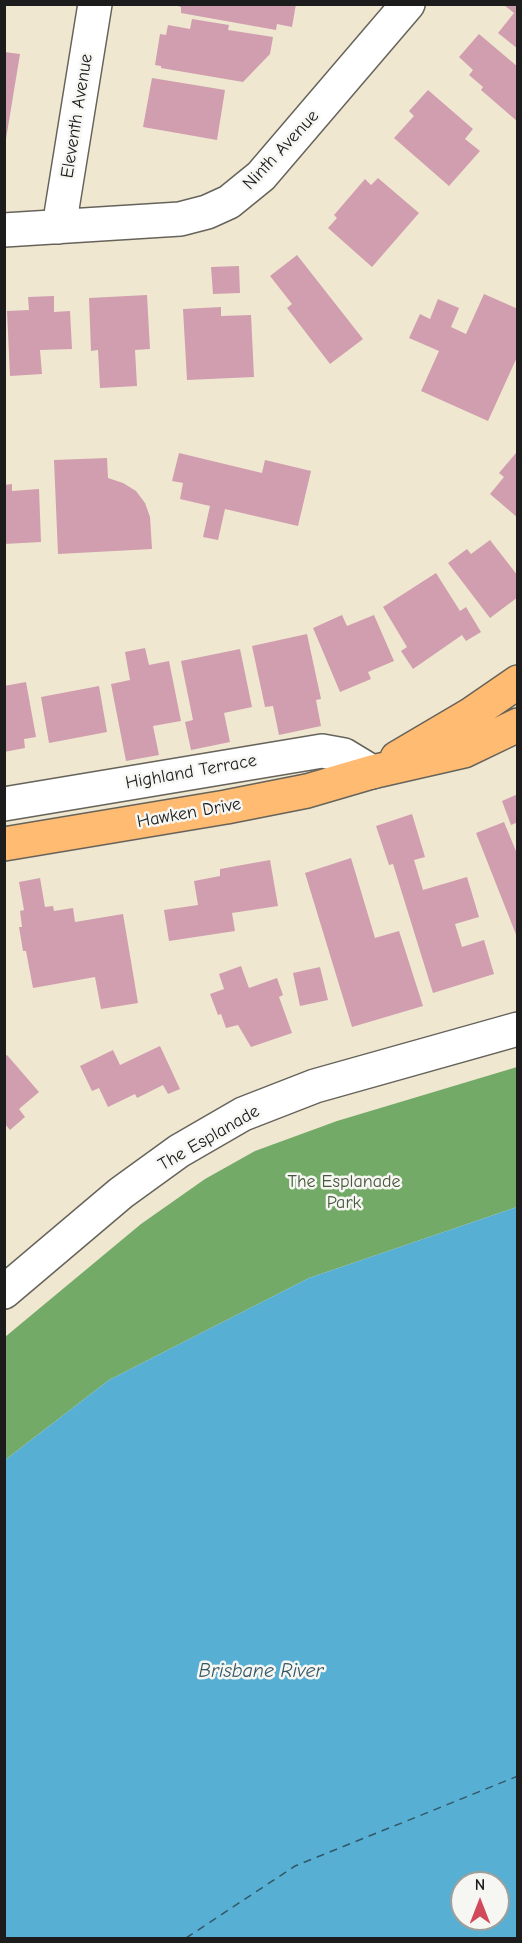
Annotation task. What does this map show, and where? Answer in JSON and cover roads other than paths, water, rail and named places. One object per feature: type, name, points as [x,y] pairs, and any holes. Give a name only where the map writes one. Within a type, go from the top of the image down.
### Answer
[{"type":"main road","name":"Hawken Drive","points":[[372,772],[470,715],[518,682]]},
{"type":"main road","name":"Hawken Drive","points":[[4,844],[246,804],[327,787],[372,772],[464,751],[518,725]]},
{"type":"street","name":"Eleventh Avenue","points":[[59,227],[95,4]]},
{"type":"street","name":"Ninth Avenue","points":[[4,230],[180,219],[207,212],[229,202],[256,182],[408,4]]},
{"type":"street","name":"Highland Terrace","points":[[4,804],[322,751],[344,755],[372,772]]},
{"type":"street","name":"The Esplanade","points":[[4,1292],[121,1192],[179,1152],[243,1114],[315,1086],[518,1029]]},
{"type":"water","name":"Brisbane River","points":[[517,1207],[517,1938],[5,1938],[5,1460],[109,1380],[309,1278]]},
{"type":"park label","name":"The Esplanade Park","points":[[344,1192]]}]
